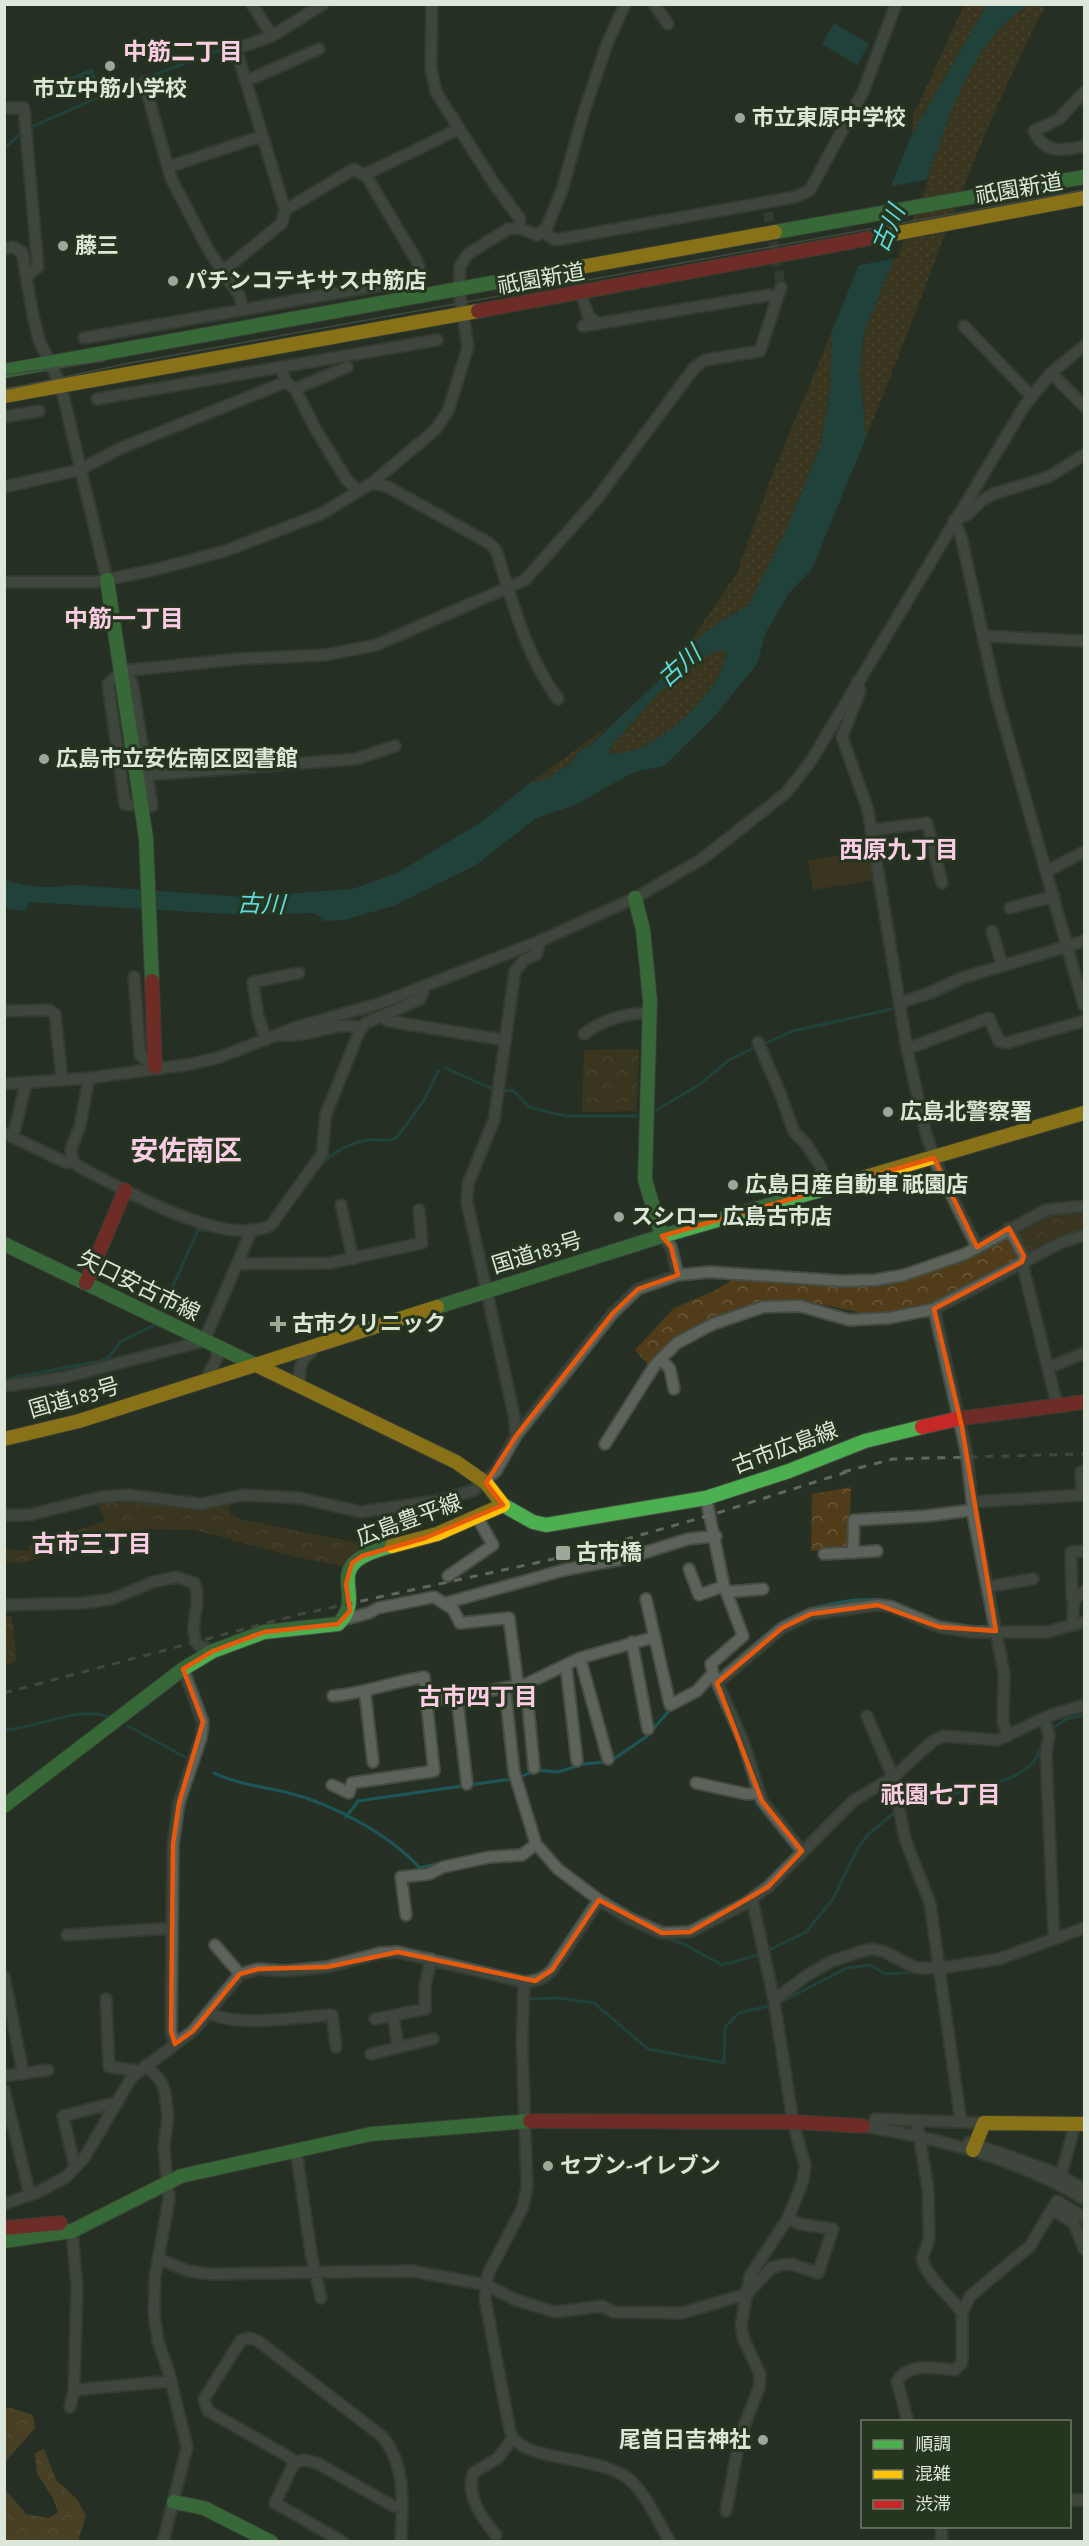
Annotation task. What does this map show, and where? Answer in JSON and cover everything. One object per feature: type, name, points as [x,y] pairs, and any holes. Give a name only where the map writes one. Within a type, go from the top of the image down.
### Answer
[{"type":"main road","name":"祇園新道","points":[[4,371],[1084,177]]},
{"type":"main road","name":"祇園新道","points":[[4,396],[581,293],[1084,198]]},
{"type":"main road","points":[[107,580],[146,838],[155,1067]]},
{"type":"main road","points":[[635,898],[640,913],[650,1013],[645,1180],[649,1200],[662,1236]]},
{"type":"main road","name":"国道183号","points":[[4,1438],[79,1420],[662,1236],[1084,1113]]},
{"type":"main road","points":[[86,1283],[125,1190]]},
{"type":"main road","name":"矢口安古市線","points":[[4,1244],[256,1365]]},
{"type":"main road","name":"広島豊平線","points":[[256,1365],[456,1462],[486,1483],[503,1505],[425,1538],[362,1556],[352,1563],[346,1574],[350,1611],[346,1618]]},
{"type":"main road","name":"古市広島線","points":[[503,1505],[533,1522],[546,1525],[706,1498],[789,1471],[865,1441],[957,1419],[1084,1402]]},
{"type":"main road","points":[[4,1806],[183,1669],[213,1651],[264,1632],[325,1627],[338,1624],[346,1618]]},
{"type":"main road","points":[[4,2241],[72,2230],[181,2176],[371,2134],[523,2121],[869,2122]]},
{"type":"main road","points":[[974,2147],[984,2123],[1080,2124]]},
{"type":"main road","points":[[4,2228],[90,2221]]},
{"type":"main road","points":[[174,2502],[204,2508],[271,2541]]},
{"type":"street","points":[[252,4],[272,36]]},
{"type":"street","points":[[223,271],[282,224],[285,210],[236,49],[272,36],[323,4]]},
{"type":"street","points":[[432,4],[431,68],[436,92],[520,219],[519,228]]},
{"type":"street","points":[[4,582],[107,580],[225,551],[321,514],[357,490],[372,483],[435,430],[448,411],[468,346],[459,290],[460,266],[468,254],[498,234],[519,228],[537,235],[544,232],[562,190],[584,111],[607,44],[625,4]]},
{"type":"street","points":[[654,4],[668,24]]},
{"type":"street","points":[[544,232],[555,240],[767,207],[810,190],[862,92],[896,4]]},
{"type":"street","points":[[246,81],[319,49]]},
{"type":"street","points":[[144,82],[168,167],[198,230],[240,297],[243,309]]},
{"type":"street","points":[[1084,92],[1059,118],[1034,131],[1038,142],[1049,149],[1066,150],[1084,146]]},
{"type":"street","points":[[4,108],[24,108],[38,267],[27,276]]},
{"type":"street","points":[[364,174],[459,129]]},
{"type":"street","points":[[168,167],[262,136]]},
{"type":"street","points":[[84,338],[420,278],[418,263],[364,174],[354,169],[285,210]]},
{"type":"street","points":[[4,249],[14,247],[22,252],[37,332],[61,386],[79,470],[96,527],[107,580]]},
{"type":"street","points":[[131,805],[125,804],[108,684],[122,671],[238,659],[325,655],[376,645],[525,580],[596,500],[694,368],[705,360],[760,351],[780,287]]},
{"type":"street","points":[[581,293],[588,315],[598,324]]},
{"type":"street","points":[[583,326],[769,295],[777,299]]},
{"type":"street","points":[[322,296],[339,312]]},
{"type":"street","points":[[160,342],[175,320]]},
{"type":"street","points":[[964,326],[1032,397]]},
{"type":"street","points":[[354,354],[370,331]]},
{"type":"street","points":[[96,399],[437,340]]},
{"type":"street","points":[[4,1084],[89,1078],[211,1060],[279,1035],[381,1003],[540,941],[635,898],[702,859],[786,793],[811,761],[954,520],[1032,397],[1051,373],[1084,346]]},
{"type":"street","points":[[168,365],[189,383]]},
{"type":"street","points":[[281,367],[286,382],[295,389],[315,428],[346,478],[357,490]]},
{"type":"street","points":[[295,389],[347,367]]},
{"type":"street","points":[[1051,373],[1084,406]]},
{"type":"street","points":[[4,487],[79,470],[121,448],[286,382]]},
{"type":"street","points":[[4,417],[39,411]]},
{"type":"street","points":[[954,520],[968,514],[981,501],[993,494],[1048,477],[1084,455]]},
{"type":"street","points":[[372,483],[388,487],[489,543],[496,550],[535,665],[558,699]]},
{"type":"street","points":[[954,520],[961,536],[996,695],[1084,1006]]},
{"type":"street","points":[[983,636],[1084,641]]},
{"type":"street","points":[[122,671],[132,682],[152,806],[147,806]]},
{"type":"street","points":[[857,682],[860,691],[842,737],[860,780],[871,830],[886,906],[915,1089],[934,1158],[977,1247]]},
{"type":"street","points":[[147,775],[356,759],[396,746]]},
{"type":"street","points":[[871,830],[927,823],[942,883]]},
{"type":"street","points":[[1047,871],[1084,852]]},
{"type":"street","points":[[1010,908],[1054,896]]},
{"type":"street","points":[[992,931],[1002,965]]},
{"type":"street","points":[[516,1436],[514,1415],[495,1323],[467,1202],[468,1184],[488,1138],[498,1090],[515,971],[524,960],[537,954],[540,941]]},
{"type":"street","points":[[901,1007],[959,978],[1002,965],[1070,951],[1084,941]]},
{"type":"street","points":[[266,1040],[258,1016],[254,982],[299,973]]},
{"type":"street","points":[[134,977],[140,1055],[155,1067]]},
{"type":"street","points":[[89,1078],[80,1125],[71,1149],[72,1160],[78,1166],[199,1223],[250,1233],[271,1225],[322,1154],[330,1103],[362,1028],[381,1016],[420,999],[425,986]]},
{"type":"street","points":[[4,1011],[49,1010],[55,1014],[62,1080]]},
{"type":"street","points":[[584,1034],[598,1024],[637,1013],[650,1013]]},
{"type":"street","points":[[381,1016],[388,1021],[504,1040]]},
{"type":"street","points":[[907,1049],[989,1018],[999,1041],[1006,1043],[1084,1020]]},
{"type":"street","points":[[279,1035],[296,1037],[344,1025],[362,1028]]},
{"type":"street","points":[[760,1046],[794,1132],[806,1144],[821,1167],[826,1188]]},
{"type":"street","points":[[26,1083],[9,1135],[67,1163],[72,1160]]},
{"type":"street","points":[[340,1205],[353,1259]]},
{"type":"street","points":[[4,1515],[29,1515],[101,1497],[129,1495],[201,1504],[243,1495],[300,1498],[366,1512],[442,1500],[474,1490],[486,1483],[496,1471],[516,1436],[613,1313],[638,1289],[678,1275],[710,1272],[830,1281],[875,1280],[904,1275],[965,1254],[1009,1228],[1046,1210],[1084,1206]]},
{"type":"street","points":[[238,1264],[306,1265],[353,1259],[422,1243],[419,1210]]},
{"type":"street","points":[[1009,1228],[1024,1256],[1022,1262],[1057,1405]]},
{"type":"street","points":[[205,1382],[217,1358],[210,1343],[250,1233]]},
{"type":"street","points":[[605,1444],[661,1359],[677,1343],[712,1324],[763,1307],[800,1306],[849,1320],[889,1318],[934,1309],[1060,1243],[1084,1235]]},
{"type":"street","points":[[662,1236],[671,1247],[678,1275]]},
{"type":"street","points":[[934,1309],[957,1419],[962,1427],[973,1506],[1004,1673],[1003,1722],[1008,1736]]},
{"type":"street","points":[[4,1386],[62,1378],[210,1343]]},
{"type":"street","points":[[301,1387],[299,1369],[304,1357],[323,1343]]},
{"type":"street","points":[[1048,1368],[1084,1353]]},
{"type":"street","points":[[661,1359],[674,1378],[674,1389]]},
{"type":"street","points":[[853,1553],[854,1520],[926,1516],[973,1506],[1082,1495],[1080,1477],[1081,1472],[1084,1471]]},
{"type":"street","points":[[706,1498],[726,1589],[743,1636],[711,1664],[743,1741],[759,1793],[791,1840],[802,1851]]},
{"type":"street","points":[[448,1576],[493,1545],[477,1517]]},
{"type":"street","points":[[446,1603],[564,1570],[627,1558],[688,1539],[716,1536]]},
{"type":"street","points":[[824,1554],[877,1551]]},
{"type":"street","points":[[1072,1626],[1074,1601],[1072,1598],[1071,1552],[1084,1551]]},
{"type":"street","points":[[689,1569],[699,1595],[726,1589],[763,1589]]},
{"type":"street","points":[[4,1605],[82,1603],[112,1599],[153,1582],[176,1577],[194,1583],[199,1595],[192,1633],[198,1645],[213,1651]]},
{"type":"street","points":[[987,1587],[1033,1579]]},
{"type":"street","points":[[1074,1601],[1084,1591]]},
{"type":"street","points":[[346,1618],[369,1613],[378,1608],[434,1597],[446,1603],[460,1623],[509,1618],[522,1685],[534,1768]]},
{"type":"street","points":[[646,1599],[670,1705],[697,1691],[782,1628],[811,1614],[878,1605],[892,1607],[939,1627],[972,1632],[1047,1632],[1084,1622]]},
{"type":"street","points":[[427,1702],[522,1685],[580,1658],[655,1637]]},
{"type":"street","points":[[632,1642],[648,1729]]},
{"type":"street","points":[[580,1658],[608,1759]]},
{"type":"street","points":[[566,1665],[577,1761]]},
{"type":"street","points":[[175,2044],[171,2031],[173,1844],[179,1803],[201,1738],[203,1722],[183,1669]]},
{"type":"street","points":[[332,1785],[349,1793],[352,1783],[434,1771],[424,1677],[396,1682],[365,1692],[333,1696]]},
{"type":"street","points":[[505,1689],[514,1772],[536,1844],[558,1869],[599,1900],[631,1919],[662,1932],[690,1932],[752,1899],[768,1887],[853,1801],[893,1777],[917,1753],[944,1736],[997,1740],[1044,1719],[1084,1705]]},
{"type":"street","points":[[365,1692],[373,1762]]},
{"type":"street","points":[[457,1698],[467,1784]]},
{"type":"street","points":[[867,1716],[893,1777],[905,1839],[930,1903],[961,2122]]},
{"type":"street","points":[[1044,1719],[1049,1735],[1046,1754],[1054,1939]]},
{"type":"street","points":[[696,1784],[746,1794],[759,1793]]},
{"type":"street","points":[[406,1915],[402,1877],[429,1874],[443,1867],[490,1857],[522,1855],[536,1844]]},
{"type":"street","points":[[726,2511],[740,2436],[759,2381],[757,2364],[741,2332],[747,2294],[754,2266],[765,2255],[788,2218],[803,2181],[805,2165],[794,2122],[774,2000],[752,1899]]},
{"type":"street","points":[[4,2204],[30,2195],[66,2177],[84,2158],[132,2077],[193,2031],[240,1974],[258,1969],[285,1971],[327,1967],[380,1953],[399,1952],[524,1982],[535,1981],[552,1970],[599,1900]]},
{"type":"street","points":[[68,1935],[172,1928]]},
{"type":"street","points":[[774,2000],[806,1976],[830,1962],[862,1951],[873,1949],[885,1952],[916,1968],[940,1968],[999,1959],[1084,1928]]},
{"type":"street","points":[[214,1945],[240,1974]]},
{"type":"street","points":[[375,2019],[424,2009],[425,1987],[432,1959]]},
{"type":"street","points":[[4,1976],[22,2073]]},
{"type":"street","points":[[496,2535],[480,2515],[471,2481],[473,2474],[498,2458],[513,2438],[485,2299],[488,2274],[523,2207],[527,2186],[523,2121],[524,1982]]},
{"type":"street","points":[[106,1998],[109,2067],[143,2068],[161,2081],[165,2092],[168,2117],[165,2162],[169,2182],[169,2199],[159,2259],[154,2313],[158,2342],[171,2381],[187,2447],[163,2541]]},
{"type":"street","points":[[209,2012],[219,2018],[261,2019],[332,2014],[336,2046]]},
{"type":"street","points":[[393,2016],[398,2046]]},
{"type":"street","points":[[371,2054],[433,2039]]},
{"type":"street","points":[[4,2076],[48,2070]]},
{"type":"street","points":[[4,2090],[30,2195]]},
{"type":"street","points":[[75,2168],[63,2116],[118,2102]]},
{"type":"street","points":[[869,2122],[918,2129],[1061,2176],[1084,2189]]},
{"type":"street","points":[[918,2129],[961,2122],[984,2123]]},
{"type":"street","points":[[1061,2176],[1080,2124]]},
{"type":"street","points":[[918,2129],[928,2189],[929,2238],[922,2259],[930,2280],[954,2301],[962,2313]]},
{"type":"street","points":[[974,2147],[1038,2175],[1084,2199]]},
{"type":"street","points":[[296,2150],[311,2253],[321,2298]]},
{"type":"street","points":[[908,2420],[897,2381],[916,2367],[955,2370],[960,2367],[962,2363],[962,2313],[970,2296],[1030,2246],[1057,2201],[1084,2217]]},
{"type":"street","points":[[1053,2210],[1074,2223],[1084,2249]]},
{"type":"street","points":[[159,2259],[188,2271],[211,2274],[412,2271],[487,2285],[516,2300],[556,2312],[602,2306],[614,2312],[682,2313],[747,2294],[771,2268],[791,2264],[818,2273],[833,2229],[800,2224],[788,2218]]},
{"type":"street","points":[[70,2407],[74,2390],[77,2287],[72,2230]]},
{"type":"street","points":[[294,2463],[289,2457],[208,2411],[204,2399],[241,2340],[250,2338],[258,2341],[383,2437],[394,2450],[399,2465],[402,2507],[401,2541]]},
{"type":"street","points":[[74,2390],[171,2381]]},
{"type":"street","points":[[513,2438],[539,2452],[596,2464],[629,2479],[670,2541]]},
{"type":"street","points":[[343,2541],[275,2503],[294,2463],[304,2460],[317,2463],[393,2506],[402,2507]]},
{"type":"highlighted area","points":[[934,1158],[977,1247],[1009,1228],[1024,1256],[1022,1262],[934,1309],[962,1427],[996,1631],[939,1627],[878,1605],[811,1614],[782,1628],[717,1683],[762,1801],[802,1851],[768,1887],[690,1932],[662,1933],[599,1900],[552,1970],[535,1981],[398,1952],[327,1967],[258,1969],[240,1974],[193,2031],[175,2044],[171,2031],[173,1844],[179,1803],[203,1722],[183,1669],[213,1651],[264,1632],[338,1624],[350,1611],[346,1584],[352,1563],[362,1556],[425,1538],[503,1505],[486,1483],[516,1436],[613,1313],[638,1289],[678,1275],[671,1247],[662,1236]]},
{"type":"green space","points":[[964,5],[987,5],[912,134],[913,116]]},
{"type":"green space","points":[[1028,5],[1046,5],[995,111],[866,437],[860,372],[864,333],[964,84],[990,40],[1007,21]]},
{"type":"green space","points":[[832,331],[830,389],[821,445],[786,530],[748,606],[721,621],[672,668],[737,573],[770,480]]},
{"type":"green space","points":[[721,650],[728,652],[718,678],[685,717],[672,729],[641,747],[610,754],[609,749],[660,692],[689,667]]},
{"type":"green space","points":[[606,728],[594,742],[578,753],[569,765],[547,778],[527,785]]},
{"type":"green space","points":[[870,851],[874,880],[813,890],[808,860]]},
{"type":"green space","points":[[639,1049],[637,1111],[582,1112],[584,1050]]},
{"type":"green space","points":[[1084,1211],[1084,1231],[1028,1254],[1015,1230],[1048,1212]]},
{"type":"green space","points":[[1007,1239],[1018,1260],[955,1293],[922,1307],[875,1314],[807,1302],[765,1303],[732,1310],[701,1323],[675,1340],[650,1367],[635,1350],[674,1308],[716,1290],[735,1278],[795,1285],[876,1285],[957,1263]]},
{"type":"green space","points":[[851,1487],[849,1550],[811,1551],[812,1494]]},
{"type":"green space","points":[[127,1501],[184,1507],[228,1505],[231,1515],[244,1520],[364,1544],[345,1566],[300,1558],[195,1530],[145,1529],[21,1563],[5,1562],[4,1549],[29,1551],[29,1545],[106,1521],[97,1503]]},
{"type":"green space","points":[[5,1616],[12,1616],[17,1661],[5,1666]]},
{"type":"green space","points":[[5,2408],[33,2415],[35,2428],[5,2462]]},
{"type":"green space","points":[[44,2449],[56,2480],[77,2499],[86,2516],[78,2541],[5,2541],[5,2489],[26,2514],[48,2518],[58,2512],[53,2498],[37,2474],[35,2453]]},
{"type":"water","name":"古川","points":[[987,5],[1028,5],[1008,21],[991,40],[976,61],[964,84],[864,333],[860,372],[866,437],[812,569],[789,593],[765,634],[757,664],[713,718],[664,766],[634,772],[575,805],[536,818],[476,865],[393,906],[344,920],[324,921],[315,913],[242,915],[29,902],[25,911],[5,908],[4,879],[21,885],[39,887],[75,885],[244,897],[353,889],[397,873],[483,821],[527,785],[547,778],[569,765],[578,753],[594,742],[672,668],[697,639],[721,621],[748,606],[786,530],[821,445],[830,389],[832,331],[912,134]],"holes":[[[721,650],[727,653],[717,679],[698,705],[685,717],[657,739],[641,747],[610,754],[609,749],[646,706],[674,679],[704,657]]]},
{"type":"water","points":[[834,23],[869,44],[857,65],[822,44]]},
{"type":"water","points":[[92,68],[99,84],[62,100],[55,84]]},
{"type":"pier","points":[[929,179],[897,258],[855,266],[887,187]]},
{"type":"waterway","points":[[146,78],[234,45]]},
{"type":"waterway","points":[[29,128],[131,83]]},
{"type":"waterway","points":[[4,149],[21,133]]},
{"type":"waterway","points":[[1071,951],[1084,946]]},
{"type":"waterway","points":[[993,974],[1065,953]]},
{"type":"waterway","points":[[912,1004],[934,998],[967,982]]},
{"type":"waterway","points":[[762,1045],[793,1031],[897,1008]]},
{"type":"waterway","points":[[657,1110],[700,1084],[729,1060],[756,1047]]},
{"type":"waterway","points":[[445,1068],[495,1090]]},
{"type":"waterway","points":[[318,1167],[347,1146],[361,1141],[390,1140],[397,1137],[425,1099],[438,1071]]},
{"type":"waterway","points":[[502,1090],[514,1091],[529,1107],[565,1116],[636,1116]]},
{"type":"waterway","points":[[256,1234],[270,1232],[274,1228]]},
{"type":"waterway","points":[[161,1313],[198,1230],[210,1230]]},
{"type":"waterway","points":[[10,1378],[101,1361],[108,1358],[121,1341],[153,1326]]},
{"type":"waterway","points":[[783,1622],[806,1611],[836,1603],[866,1600],[892,1602]]},
{"type":"waterway","points":[[1054,1635],[1073,1630]]},
{"type":"waterway","points":[[612,1760],[646,1737],[668,1712]]},
{"type":"waterway","points":[[4,1730],[73,1715],[99,1714],[111,1718]]},
{"type":"waterway","points":[[1050,1730],[1066,1719],[1084,1715]]},
{"type":"waterway","points":[[128,1726],[185,1757]]},
{"type":"waterway","points":[[902,1807],[1008,1779],[1023,1771],[1034,1761],[1039,1754],[1043,1740]]},
{"type":"waterway","points":[[520,1777],[536,1770],[558,1772],[583,1764],[605,1762]]},
{"type":"waterway","points":[[214,1773],[241,1783],[306,1798],[342,1813],[393,1844],[420,1868],[478,1854],[520,1850]]},
{"type":"waterway","points":[[346,1817],[358,1801],[511,1779]]},
{"type":"waterway","points":[[767,1951],[806,1932],[833,1899],[857,1849],[867,1836],[897,1810]]},
{"type":"waterway","points":[[605,1909],[625,1923],[646,1931]]},
{"type":"waterway","points":[[661,1937],[682,1943],[722,1965],[759,1955]]},
{"type":"waterway","points":[[526,1999],[558,1998],[594,2003],[648,2049],[724,2063],[725,2027],[739,2013],[777,2004],[847,1968],[870,1965],[885,1974],[915,1972]]},
{"type":"tunnel","points":[[768,212],[781,287]]},
{"type":"tram line","points":[[4,390],[130,363],[1084,190]]},
{"type":"tram line","points":[[4,375],[105,361]]},
{"type":"railway","points":[[843,1472],[893,1459],[1084,1454]]},
{"type":"railway","points":[[4,1693],[297,1615],[563,1557],[711,1515],[850,1471]]},
{"type":"traffic: fast","points":[[775,232],[1084,177]]},
{"type":"traffic: fast","points":[[4,371],[514,279]]},
{"type":"traffic: fast","points":[[107,580],[146,838],[152,981]]},
{"type":"traffic: fast","points":[[635,898],[643,930],[650,1000],[645,1180],[662,1236]]},
{"type":"traffic: fast","points":[[437,1307],[662,1236],[838,1185]]},
{"type":"traffic: fast","points":[[4,1244],[256,1365]]},
{"type":"traffic: fast","points":[[503,1505],[533,1522],[546,1525],[706,1498],[789,1471],[865,1441],[922,1427]]},
{"type":"traffic: fast","points":[[4,1806],[183,1669],[213,1651],[264,1632],[338,1624],[346,1613],[349,1601],[349,1571],[355,1562],[392,1546]]},
{"type":"traffic: fast","points":[[4,2241],[72,2231],[181,2176],[371,2134],[530,2121]]},
{"type":"traffic: fast","points":[[174,2502],[204,2508],[271,2542]]},
{"type":"traffic: slow","points":[[877,237],[1084,198]]},
{"type":"traffic: slow","points":[[514,279],[775,232]]},
{"type":"traffic: slow","points":[[4,396],[478,311]]},
{"type":"traffic: slow","points":[[838,1185],[1084,1113]]},
{"type":"traffic: slow","points":[[4,1439],[79,1421],[437,1307]]},
{"type":"traffic: slow","points":[[256,1365],[456,1462],[486,1483],[503,1505],[437,1534],[392,1546]]},
{"type":"traffic: slow","points":[[973,2150],[984,2123],[1084,2124]]},
{"type":"traffic: jam","points":[[478,311],[877,237]]},
{"type":"traffic: jam","points":[[152,981],[155,1067]]},
{"type":"traffic: jam","points":[[86,1283],[125,1190]]},
{"type":"traffic: jam","points":[[922,1427],[957,1419],[1084,1402]]},
{"type":"traffic: jam","points":[[530,2121],[793,2122],[863,2126]]},
{"type":"traffic: jam","points":[[4,2228],[60,2223]]},
{"type":"place","name":"市立中筋小学校","points":[[110,66]]},
{"type":"place","name":"市立東原中学校","points":[[740,118]]},
{"type":"place","name":"藤三","points":[[63,246]]},
{"type":"place","name":"パチンコテキサス中筋店","points":[[173,281]]},
{"type":"place","name":"広島市立安佐南区図書館","points":[[44,759]]},
{"type":"place","name":"広島北警察署","points":[[888,1112]]},
{"type":"place","name":"広島日産自動車 祇園店","points":[[733,1185]]},
{"type":"place","name":"スシロー 広島古市店","points":[[619,1217]]},
{"type":"place","name":"古市クリニック","points":[[278,1324]]},
{"type":"place","name":"古市橋","points":[[563,1553]]},
{"type":"place","name":"セブン-イレブン","points":[[548,2166]]},
{"type":"place","name":"尾首日吉神社","points":[[763,2440]]},
{"type":"district","name":"中筋二丁目","points":[[183,53]]},
{"type":"district","name":"中筋一丁目","points":[[124,620]]},
{"type":"district","name":"西原九丁目","points":[[899,851]]},
{"type":"district","name":"安佐南区","points":[[186,1152]]},
{"type":"district","name":"古市三丁目","points":[[92,1545]]},
{"type":"district","name":"古市四丁目","points":[[478,1698]]},
{"type":"district","name":"祇園七丁目","points":[[941,1796]]}]
